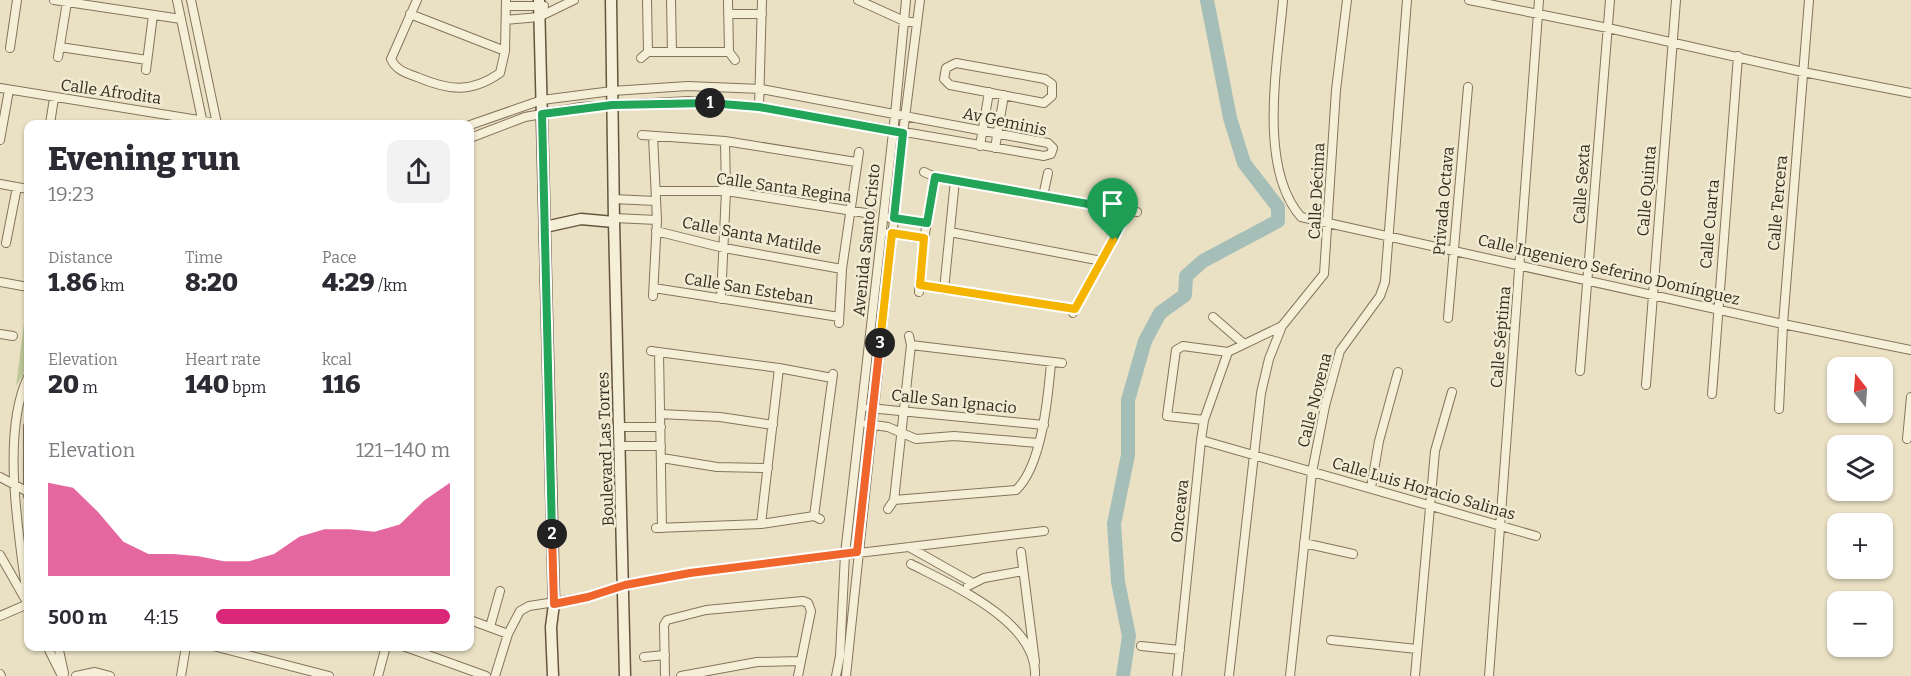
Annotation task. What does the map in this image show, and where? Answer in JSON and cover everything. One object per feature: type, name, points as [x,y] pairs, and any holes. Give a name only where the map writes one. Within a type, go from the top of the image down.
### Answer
[{"type":"main road","name":"Boulevard Las Torres","points":[[611,0],[613,200],[618,427],[625,585],[625,676]]},
{"type":"main road","points":[[539,2],[554,604],[551,627],[553,676]]},
{"type":"main road","points":[[545,227],[581,219],[614,220]]},
{"type":"street","points":[[0,36],[11,43],[17,0]]},
{"type":"street","points":[[54,0],[181,20]]},
{"type":"street","points":[[177,0],[203,120]]},
{"type":"street","points":[[191,0],[216,120]]},
{"type":"street","points":[[417,0],[392,53],[394,66],[445,89],[462,88],[492,78],[504,65],[506,3],[539,2],[553,9]]},
{"type":"street","points":[[506,20],[539,17],[574,0]]},
{"type":"street","points":[[647,0],[648,52]]},
{"type":"street","points":[[671,0],[672,52]]},
{"type":"street","points":[[728,0],[729,52],[735,60]]},
{"type":"street","points":[[759,107],[762,0]]},
{"type":"street","points":[[858,0],[904,21],[917,23]]},
{"type":"street","name":"Avenida Santo Cristo","points":[[900,116],[906,0]]},
{"type":"street","name":"Avenida Santo Cristo","points":[[836,676],[840,656],[845,554],[882,232],[920,0]]},
{"type":"street","name":"Calle Ingeniero Seferino Domínguez","points":[[1282,0],[1274,142],[1280,175],[1301,217],[1329,225],[1589,279],[1783,324],[1911,350]]},
{"type":"street","name":"Calle Décima","points":[[1228,352],[1282,326],[1324,274],[1329,225],[1336,90],[1347,0]]},
{"type":"street","name":"Calle Novena","points":[[1290,676],[1312,472],[1325,406],[1340,351],[1383,293],[1390,238],[1407,0]]},
{"type":"street","points":[[1469,0],[1911,93]]},
{"type":"street","name":"Calle Séptima","points":[[1488,676],[1539,0]]},
{"type":"street","name":"Calle Sexta","points":[[1580,371],[1610,0]]},
{"type":"street","name":"Calle Quinta","points":[[1646,385],[1676,0]]},
{"type":"street","name":"Calle Tercera","points":[[1779,409],[1783,324],[1809,0]]},
{"type":"street","points":[[58,57],[67,2]]},
{"type":"street","points":[[410,14],[505,51]]},
{"type":"street","points":[[728,14],[762,14]]},
{"type":"street","points":[[60,47],[147,65],[153,15]]},
{"type":"street","points":[[640,58],[648,52],[729,52]]},
{"type":"street","name":"Calle Cuarta","points":[[1712,394],[1738,56]]},
{"type":"street","points":[[956,63],[1045,79],[1053,88],[1052,96],[1044,103],[1004,95],[950,85],[944,79],[946,68],[956,63]]},
{"type":"street","name":"Av Geminis","points":[[474,124],[542,100],[612,91],[688,86],[761,89],[1048,143],[1053,151],[1044,156],[759,107],[688,101],[612,105],[542,114],[525,117],[474,136]]},
{"type":"street","name":"Privada Octava","points":[[1448,318],[1468,87]]},
{"type":"street","points":[[0,136],[5,89]]},
{"type":"street","name":"Calle Afrodita","points":[[5,89],[194,120]]},
{"type":"street","points":[[980,146],[989,93]]},
{"type":"street","points":[[995,148],[1004,95]]},
{"type":"street","points":[[51,120],[54,98]]},
{"type":"street","points":[[164,120],[165,114]]},
{"type":"street","name":"Avenida Santo Cristo","points":[[846,676],[857,552],[894,218],[898,132]]},
{"type":"street","points":[[642,135],[725,141],[856,162]]},
{"type":"street","name":"Calle San Esteban","points":[[653,136],[657,220],[653,292],[721,299],[839,320],[842,268],[859,152]]},
{"type":"street","points":[[721,299],[726,191],[725,141]]},
{"type":"street","points":[[924,172],[935,177],[1132,212],[1074,311],[944,290],[919,289],[924,238],[935,177]]},
{"type":"street","points":[[1043,196],[1047,173]]},
{"type":"street","points":[[944,290],[955,180]]},
{"type":"street","points":[[0,184],[24,189]]},
{"type":"street","points":[[5,236],[17,188]]},
{"type":"street","name":"Calle Santa Regina","points":[[656,191],[726,191],[872,214]]},
{"type":"street","points":[[613,200],[656,201]]},
{"type":"street","points":[[884,217],[927,223]]},
{"type":"street","points":[[614,220],[657,220]]},
{"type":"street","name":"Calle Santa Matilde","points":[[656,231],[724,248],[842,268]]},
{"type":"street","points":[[882,232],[924,238]]},
{"type":"street","points":[[950,232],[1102,261]]},
{"type":"street","points":[[0,282],[24,286]]},
{"type":"street","points":[[1213,317],[1244,344]]},
{"type":"street","points":[[1229,676],[1256,457],[1261,393],[1269,359],[1282,326]]},
{"type":"street","points":[[0,346],[1,334],[13,336]]},
{"type":"street","points":[[888,509],[894,500],[910,341],[1062,363]]},
{"type":"street","points":[[1204,420],[1167,416],[1176,350],[1183,346],[1228,352]]},
{"type":"street","points":[[655,351],[779,368],[832,376],[817,518],[761,524],[659,528],[662,446],[655,351]]},
{"type":"street","name":"Onceava","points":[[1177,676],[1204,420],[1228,352]]},
{"type":"street","points":[[894,500],[1016,490],[1026,478],[1044,425],[1051,363]]},
{"type":"street","points":[[761,524],[779,368]]},
{"type":"street","points":[[1371,488],[1379,441],[1398,372]]},
{"type":"street","points":[[24,387],[16,415],[4,481],[24,584]]},
{"type":"street","points":[[1414,676],[1436,443],[1452,392]]},
{"type":"street","points":[[1907,439],[1911,397]]},
{"type":"street","name":"Calle San Ignacio","points":[[862,408],[904,410],[1044,425]]},
{"type":"street","points":[[660,414],[720,417],[773,425]]},
{"type":"street","name":"Calle San Ignacio","points":[[861,423],[902,432],[916,439],[954,436],[1038,443]]},
{"type":"street","points":[[618,427],[660,427]]},
{"type":"street","name":"Calle Luis Horacio Salinas","points":[[1201,440],[1536,536]]},
{"type":"street","points":[[619,446],[662,446]]},
{"type":"street","points":[[662,458],[717,467],[768,468]]},
{"type":"street","points":[[856,460],[867,461]]},
{"type":"street","points":[[4,481],[24,491]]},
{"type":"street","points":[[495,676],[508,634],[524,608],[588,597],[625,585],[690,573],[1044,531]]},
{"type":"street","points":[[1304,543],[1353,554]]},
{"type":"street","points":[[908,547],[970,582]]},
{"type":"street","points":[[1021,552],[1036,665],[1035,676]]},
{"type":"street","points":[[0,555],[24,597]]},
{"type":"street","points":[[911,564],[963,591],[1000,616],[1018,633],[1036,665]]},
{"type":"street","points":[[963,591],[970,582],[1023,571]]},
{"type":"street","points":[[490,627],[500,591]]},
{"type":"street","points":[[665,676],[664,626],[672,618],[706,610],[803,601],[808,603],[811,611],[798,676]]},
{"type":"street","points":[[0,616],[24,606]]},
{"type":"street","points":[[474,621],[508,634]]},
{"type":"street","points":[[1331,640],[1417,649]]},
{"type":"street","points":[[1141,646],[1180,650]]},
{"type":"street","points":[[50,651],[63,676]]},
{"type":"street","points":[[59,651],[63,676]]},
{"type":"street","points":[[182,676],[185,651]]},
{"type":"street","points":[[232,651],[329,676]]},
{"type":"street","points":[[378,676],[385,651]]},
{"type":"street","points":[[417,651],[486,676]]},
{"type":"street","points":[[644,657],[665,655]]},
{"type":"street","points":[[681,676],[757,662],[800,661]]},
{"type":"street","points":[[76,676],[95,672],[110,676]]},
{"type":"green space","points":[[24,323],[24,373],[16,386]]},
{"type":"waterway","points":[[1123,676],[1129,636],[1118,582],[1114,524],[1128,455],[1128,400],[1145,341],[1160,313],[1185,295],[1186,276],[1203,261],[1278,221],[1278,207],[1244,163],[1230,118],[1207,0]]},
{"type":"route","points":[[688,101],[759,107],[903,133],[894,218],[927,223],[935,177],[1128,211],[1113,240],[1075,309],[920,285],[924,238],[892,233],[857,552],[690,573],[625,585],[588,597],[554,604],[542,114],[581,107],[688,101]]}]
